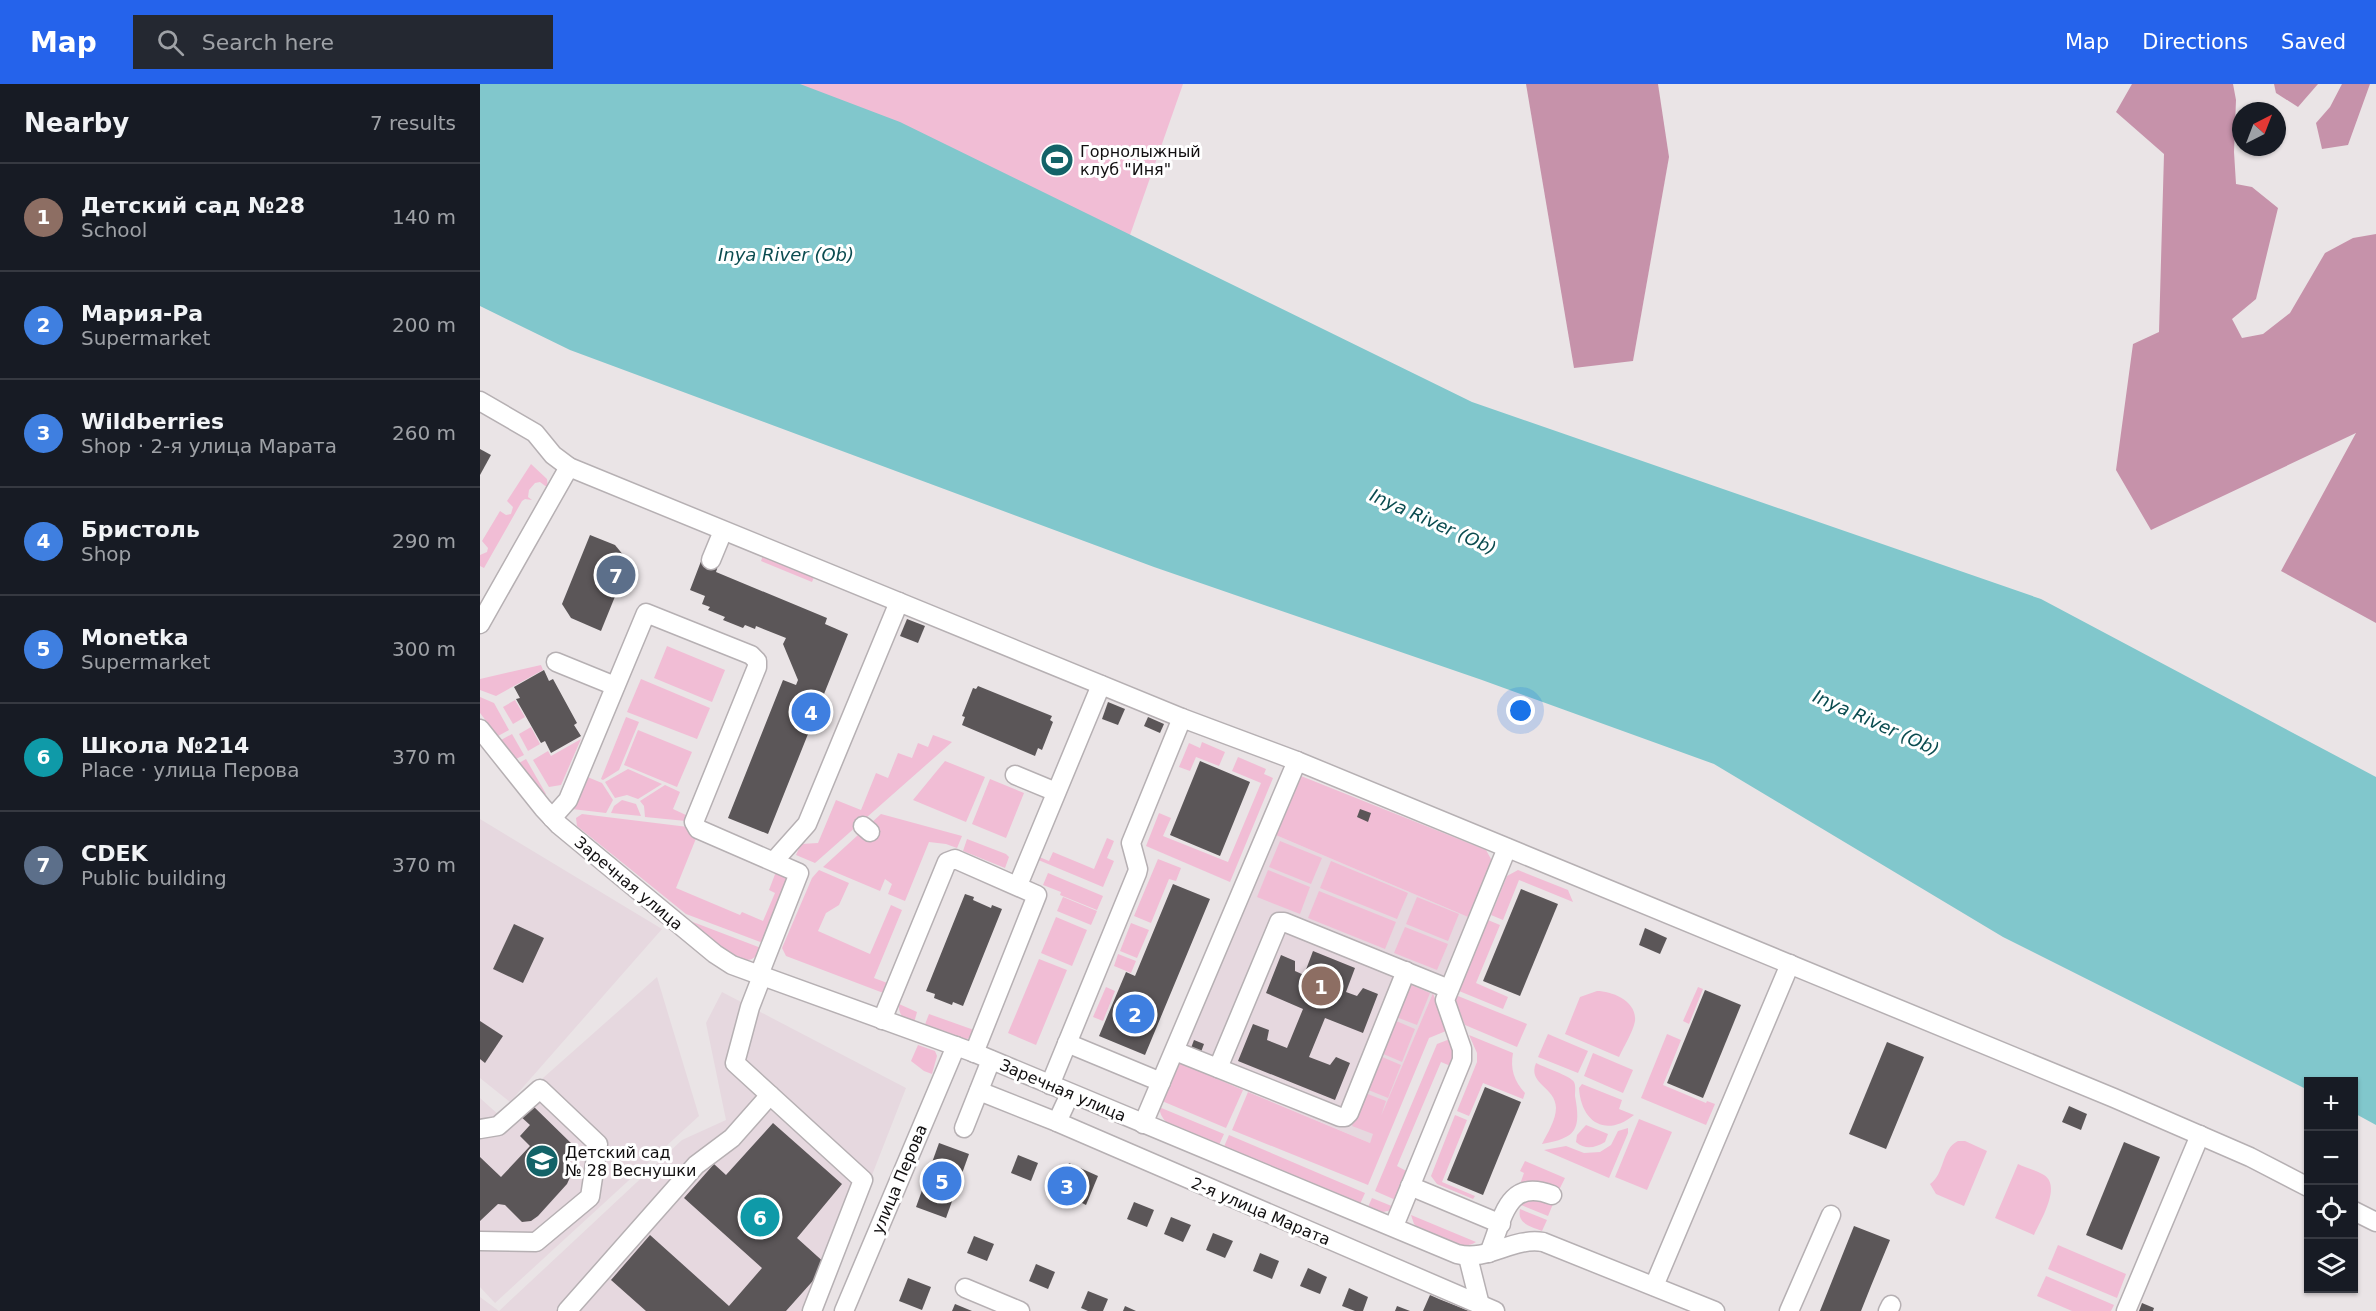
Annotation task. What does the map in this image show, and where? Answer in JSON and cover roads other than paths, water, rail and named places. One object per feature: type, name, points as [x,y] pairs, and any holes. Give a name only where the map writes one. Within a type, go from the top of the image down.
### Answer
[{"type":"street","points":[[480,401],[535,433],[554,455],[569,467],[1182,718],[1297,761],[1790,964],[2200,1135],[2250,1157],[2304,1185]]},
{"type":"street","points":[[480,624],[569,467]]},
{"type":"street","points":[[711,560],[723,531]]},
{"type":"street","points":[[774,861],[807,824],[899,602]]},
{"type":"street","points":[[552,818],[568,800],[646,614],[652,614],[751,655],[757,661],[757,667],[694,822],[698,829],[796,870],[799,876],[750,1007],[735,1063],[863,1180],[812,1311]]},
{"type":"street","points":[[556,662],[615,686]]},
{"type":"street","points":[[1018,885],[1101,685]]},
{"type":"street","points":[[1050,1085],[1137,873],[1131,843],[1182,718]]},
{"type":"street","name":"Заречная улица","points":[[480,729],[552,818],[715,954],[732,965],[974,1053],[1468,1257]]},
{"type":"street","points":[[1143,1124],[1297,761]]},
{"type":"street","points":[[1015,775],[1056,792]]},
{"type":"street","points":[[1394,1226],[1463,1054],[1446,1000],[1507,848]]},
{"type":"street","points":[[882,1020],[947,862],[955,859],[1035,892],[1038,898],[974,1053]]},
{"type":"street","points":[[1218,1068],[1279,922],[1284,922],[1449,989]]},
{"type":"street","points":[[1654,1286],[1790,964]]},
{"type":"street","points":[[1174,1051],[1340,1118],[1345,1117],[1349,1113],[1406,971]]},
{"type":"street","points":[[1067,1043],[1161,1082]]},
{"type":"street","name":"улица Перова","points":[[844,1311],[956,1046]]},
{"type":"street","points":[[964,1128],[991,1060]]},
{"type":"street","points":[[480,1129],[498,1126],[540,1089],[598,1144],[590,1197],[536,1242],[480,1241]]},
{"type":"street","name":"2-я улица Марата","points":[[979,1091],[1057,1122],[1487,1308]]},
{"type":"street","points":[[1057,1122],[1070,1094]]},
{"type":"street","points":[[567,1311],[696,1165],[732,1138],[770,1095]]},
{"type":"street","points":[[2126,1311],[2200,1135]]},
{"type":"street","points":[[1410,1186],[1501,1224]]},
{"type":"street","points":[[1489,1253],[1511,1200],[1519,1193],[1538,1189],[1552,1195]]},
{"type":"street","points":[[2358,1213],[2376,1222]]},
{"type":"street","points":[[1789,1311],[1831,1215]]},
{"type":"street","points":[[1487,1308],[1468,1257],[1530,1240],[1544,1242],[1715,1311]]},
{"type":"street","points":[[965,1288],[1020,1311]]},
{"type":"water","name":"Inya River (Ob)","points":[[480,84],[800,84],[900,122],[1472,402],[2041,599],[2376,777],[2376,1125],[2358,1115],[2358,1077],[2304,1077],[2304,1088],[2003,937],[1714,764],[1482,680],[1154,567],[570,350],[480,306]]},
{"type":"place","name":"Горнолыжный клуб \"Иня\"","points":[[1057,160]]},
{"type":"place","name":"CDEK","points":[[616,575]]},
{"type":"place","name":"Бристоль","points":[[811,712]]},
{"type":"place","name":"Детский сад №28","points":[[1321,986]]},
{"type":"place","name":"Мария-Ра","points":[[1135,1014]]},
{"type":"place","name":"Детский сад № 28 Веснушки","points":[[542,1161]]},
{"type":"place","name":"Monetka","points":[[942,1181]]},
{"type":"place","name":"Wildberries","points":[[1067,1186]]},
{"type":"place","name":"Школа №214","points":[[760,1217]]}]
